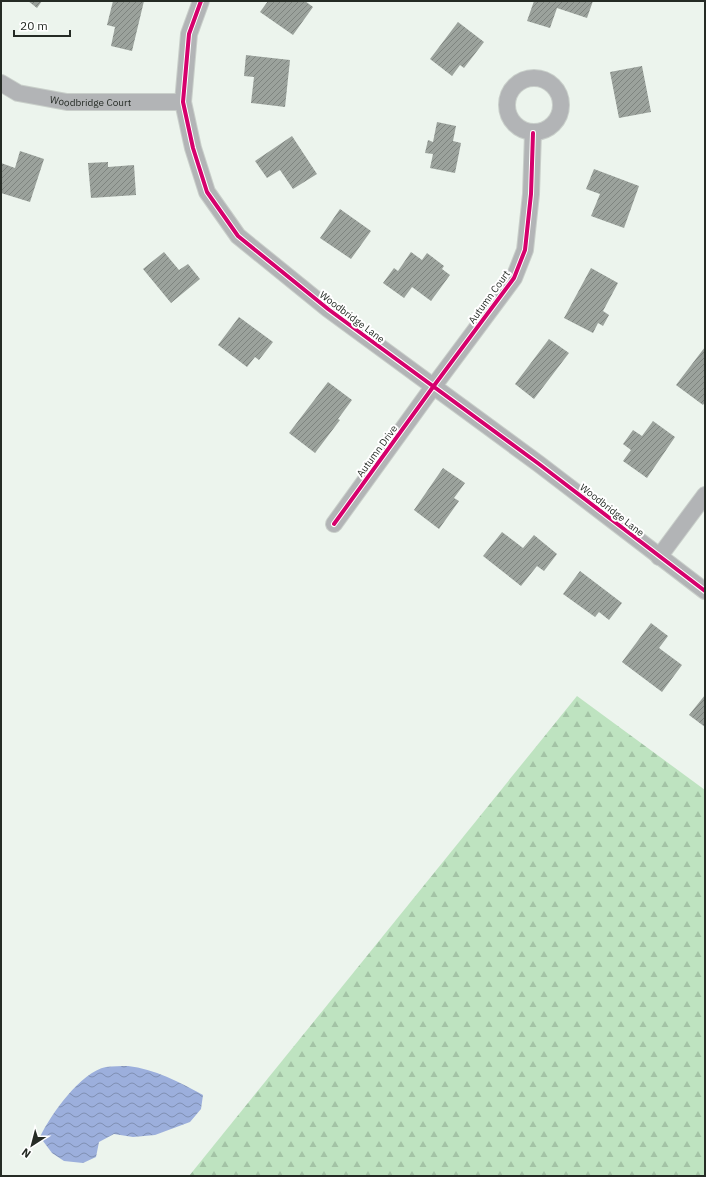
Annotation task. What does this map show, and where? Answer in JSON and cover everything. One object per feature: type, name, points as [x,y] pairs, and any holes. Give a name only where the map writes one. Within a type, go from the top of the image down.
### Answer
[{"type":"street","name":"Woodbridge Lane","points":[[200,1],[189,34],[183,102],[193,148],[207,192],[238,236],[328,309],[432,387],[539,464],[705,591]]},
{"type":"street","name":"Woodbridge Court","points":[[1,83],[18,93],[67,102],[183,102]]},
{"type":"street","name":"Autumn Court","points":[[432,387],[514,278],[525,250],[532,194],[533,133]]},
{"type":"street","name":"Autumn Drive","points":[[334,524],[432,387]]},
{"type":"street","points":[[659,557],[705,495]]},
{"type":"green space","points":[[577,696],[705,790],[705,1176],[189,1176]]},
{"type":"water","points":[[114,1066],[128,1066],[147,1070],[167,1077],[203,1095],[201,1109],[190,1122],[155,1135],[133,1137],[114,1134],[99,1142],[96,1157],[83,1163],[64,1161],[52,1153],[40,1137],[51,1117],[68,1095],[77,1085],[96,1070]]},
{"type":"building","points":[[28,1],[42,1],[37,8]]},
{"type":"building","points":[[113,1],[144,1],[132,51],[111,46],[115,27],[107,25]]},
{"type":"building","points":[[268,1],[305,1],[313,7],[293,35],[260,12]]},
{"type":"building","points":[[534,1],[593,1],[587,18],[557,8],[550,28],[527,21]]},
{"type":"building","points":[[458,22],[484,42],[464,68],[460,65],[452,76],[430,59]]},
{"type":"building","points":[[246,55],[290,60],[285,107],[251,103],[254,77],[244,76]]},
{"type":"building","points":[[642,66],[651,112],[619,118],[610,72]]},
{"type":"building","points":[[437,122],[456,126],[453,141],[461,143],[455,173],[430,168],[433,154],[425,153],[428,140],[433,142]]},
{"type":"building","points":[[292,136],[317,174],[293,189],[280,170],[267,178],[255,161]]},
{"type":"building","points":[[20,151],[44,159],[30,202],[1,193],[1,163],[15,168]]},
{"type":"building","points":[[108,162],[108,167],[134,165],[136,195],[91,198],[88,163]]},
{"type":"building","points":[[594,169],[639,186],[624,228],[591,216],[600,194],[586,189]]},
{"type":"building","points":[[340,209],[371,231],[351,259],[320,238]]},
{"type":"building","points":[[164,252],[179,270],[188,264],[200,279],[171,303],[143,269]]},
{"type":"building","points":[[411,252],[422,260],[427,253],[444,266],[442,269],[450,275],[431,301],[412,287],[404,298],[383,283],[394,268],[398,271]]},
{"type":"building","points":[[591,268],[618,283],[603,311],[609,315],[603,326],[598,323],[593,333],[564,318]]},
{"type":"building","points":[[239,317],[273,342],[259,360],[255,357],[247,367],[218,345]]},
{"type":"building","points":[[549,339],[569,353],[534,399],[515,384]]},
{"type":"building","points":[[705,347],[705,402],[703,405],[676,385]]},
{"type":"building","points":[[328,382],[352,400],[338,419],[340,420],[315,453],[289,433]]},
{"type":"building","points":[[653,421],[675,437],[647,478],[623,461],[631,450],[623,444],[633,430],[642,436]]},
{"type":"building","points":[[443,468],[465,483],[454,498],[459,501],[439,529],[414,510]]},
{"type":"building","points":[[502,532],[523,548],[534,535],[557,554],[544,571],[537,566],[521,586],[483,556]]},
{"type":"building","points":[[580,571],[622,603],[609,620],[599,612],[595,617],[563,594]]},
{"type":"building","points":[[651,623],[668,636],[659,648],[682,665],[662,692],[622,662]]},
{"type":"building","points":[[705,695],[705,727],[689,715]]},
{"type":"cycle path","points":[[201,1],[189,34],[183,102],[193,148],[207,192],[238,236],[328,309],[539,464],[705,591]]},
{"type":"cycle path","points":[[334,524],[514,278],[525,250],[531,194],[533,133]]}]
